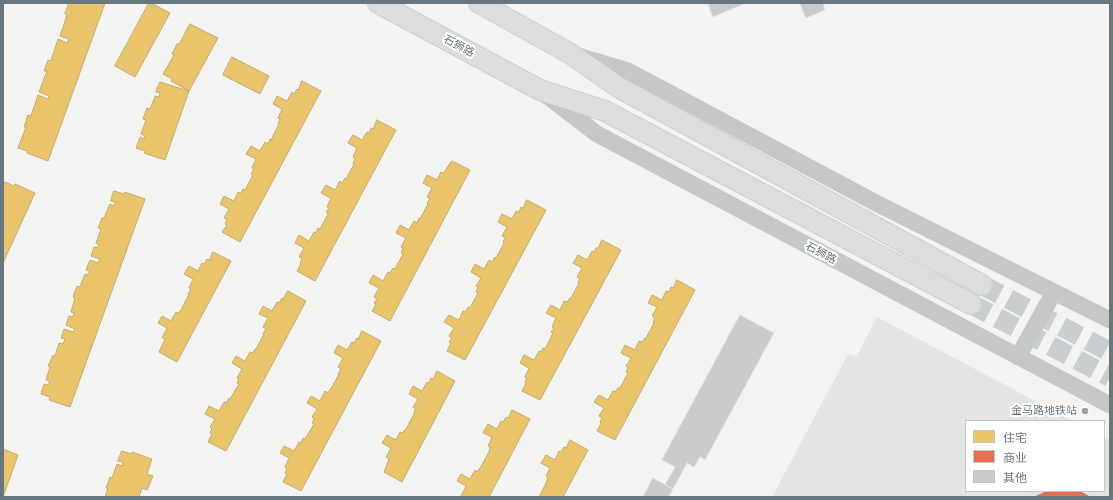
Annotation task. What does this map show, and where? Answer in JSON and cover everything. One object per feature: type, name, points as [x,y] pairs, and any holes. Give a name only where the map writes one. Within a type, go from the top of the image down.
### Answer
[{"type":"main road","name":"石狮路","points":[[378,3],[540,90],[605,111],[971,304]]},
{"type":"main road","points":[[479,3],[571,54],[618,88],[982,285]]},
{"type":"street","points":[[571,54],[628,71],[876,203],[1110,320]]},
{"type":"street","name":"石狮路","points":[[540,90],[597,134],[1110,405]]},
{"type":"street","points":[[1018,356],[1054,292]]},
{"type":"shaded area","points":[[877,317],[1071,420],[965,420],[965,492],[1105,492],[1105,438],[1110,440],[1110,497],[772,497],[848,354],[857,356]]},
{"type":"building: 住宅","points":[[69,3],[105,3],[48,161],[18,148],[26,127],[24,127],[28,115],[31,116],[38,95],[48,99],[49,96],[39,92],[47,71],[44,71],[48,60],[51,61],[58,39],[67,43],[69,39],[60,36],[67,15],[65,14]]},
{"type":"building: 住宅","points":[[149,3],[170,13],[135,77],[115,66]]},
{"type":"building: 住宅","points":[[190,24],[218,38],[189,91],[171,81],[172,79],[163,74],[174,55],[172,54],[177,44],[179,44]]},
{"type":"building: 住宅","points":[[232,57],[269,76],[260,94],[223,75]]},
{"type":"building: 住宅","points":[[302,81],[321,91],[240,242],[222,232],[227,225],[225,224],[227,219],[224,218],[229,209],[220,204],[224,196],[234,201],[238,192],[241,193],[243,189],[245,190],[253,175],[251,174],[254,169],[252,168],[256,159],[246,154],[251,146],[260,151],[265,142],[268,144],[279,124],[280,119],[278,118],[282,109],[273,104],[277,96],[287,101],[292,92],[294,94],[297,89],[298,90]]},
{"type":"building: 住宅","points":[[160,82],[189,91],[165,160],[144,153],[145,151],[136,148],[140,137],[144,139],[145,136],[141,134],[146,120],[143,119],[147,108],[150,109],[155,96],[159,97],[160,93],[156,92]]},
{"type":"building: 住宅","points":[[377,120],[396,130],[315,281],[297,271],[301,264],[302,258],[299,257],[304,248],[295,243],[299,235],[309,241],[314,232],[316,233],[318,228],[320,229],[328,214],[326,212],[329,208],[327,207],[331,198],[321,193],[326,185],[335,190],[340,181],[342,183],[345,178],[346,179],[354,164],[355,159],[353,157],[357,148],[348,143],[353,135],[362,140],[367,132],[369,133],[371,128],[373,129]]},
{"type":"building: 住宅","points":[[452,161],[470,170],[390,321],[372,311],[376,304],[374,303],[377,299],[374,297],[379,288],[369,283],[373,275],[383,281],[388,272],[390,273],[393,268],[395,269],[403,254],[401,253],[403,248],[401,247],[406,238],[396,233],[400,225],[409,230],[414,221],[417,223],[430,199],[427,197],[432,188],[423,183],[427,175],[437,180],[441,172],[443,173]]},
{"type":"building: 住宅","points":[[5,182],[14,186],[15,184],[35,193],[3,263],[3,186]]},
{"type":"building: 住宅","points":[[114,191],[124,194],[125,192],[145,199],[70,407],[49,400],[50,397],[41,394],[44,384],[48,385],[50,382],[46,380],[50,367],[48,366],[53,355],[55,356],[59,343],[63,344],[65,339],[61,338],[64,329],[73,332],[75,329],[66,325],[69,316],[73,317],[74,313],[71,312],[75,298],[73,297],[77,286],[80,287],[85,274],[88,275],[90,271],[86,270],[90,260],[98,263],[100,259],[91,256],[94,247],[98,248],[99,244],[96,243],[101,229],[98,228],[102,218],[104,218],[110,204],[114,206],[115,202],[111,201]]},
{"type":"building: 住宅","points":[[527,200],[546,210],[465,360],[447,351],[451,343],[449,342],[452,338],[449,336],[454,328],[444,322],[449,315],[459,320],[463,311],[465,312],[468,307],[470,308],[478,293],[476,292],[478,287],[476,286],[481,278],[471,272],[475,264],[484,269],[489,260],[492,262],[495,257],[496,258],[504,243],[505,238],[502,236],[507,227],[498,222],[502,214],[512,219],[516,211],[519,212],[521,207],[523,208]]},
{"type":"building: 住宅","points":[[602,240],[621,250],[540,400],[522,391],[526,383],[527,378],[525,377],[529,368],[520,363],[524,355],[534,360],[539,351],[541,352],[543,348],[545,349],[553,333],[551,332],[554,328],[552,327],[556,318],[546,313],[551,305],[560,310],[564,301],[567,302],[571,298],[579,283],[580,278],[577,277],[582,268],[573,263],[578,255],[587,260],[592,251],[594,252],[596,248],[598,248]]},
{"type":"building: 住宅","points":[[213,252],[231,261],[177,362],[159,352],[165,339],[162,338],[167,328],[158,323],[162,316],[171,321],[176,312],[178,313],[181,310],[191,289],[189,288],[193,279],[184,274],[189,266],[198,271],[202,263],[204,264],[207,259],[209,260]]},
{"type":"building: 住宅","points":[[677,280],[695,290],[615,440],[597,431],[602,418],[599,416],[604,408],[594,402],[599,395],[608,400],[613,391],[615,392],[618,388],[620,388],[628,373],[626,372],[628,368],[626,366],[631,358],[621,353],[625,345],[635,350],[639,341],[642,342],[646,338],[654,323],[655,318],[652,316],[657,307],[648,303],[652,295],[662,300],[666,291],[669,292],[671,287],[673,288]]},
{"type":"building: 住宅","points":[[288,291],[306,301],[226,451],[208,442],[212,434],[210,433],[212,429],[210,427],[215,419],[205,414],[209,406],[219,411],[224,402],[226,403],[229,398],[230,399],[239,384],[237,383],[239,379],[237,378],[242,369],[232,363],[236,356],[245,361],[250,352],[253,353],[256,349],[266,329],[263,327],[268,318],[259,314],[263,306],[272,311],[277,302],[279,303],[282,298],[283,299]]},
{"type":"building: 住宅","points":[[362,331],[381,341],[301,491],[283,482],[287,474],[285,473],[287,469],[285,467],[289,458],[280,453],[284,446],[294,451],[299,442],[301,443],[303,438],[305,439],[314,424],[312,423],[314,419],[312,417],[317,409],[307,403],[311,396],[320,401],[325,391],[328,393],[341,369],[338,367],[343,358],[334,353],[338,345],[347,350],[352,342],[354,343],[357,338],[358,339]]},
{"type":"building: 住宅","points":[[437,371],[455,381],[402,482],[384,472],[389,459],[386,457],[391,448],[382,443],[387,435],[396,440],[400,432],[402,433],[406,429],[414,414],[415,408],[413,407],[418,399],[409,394],[413,386],[422,391],[427,382],[429,383],[431,378],[433,379]]},
{"type":"building: 住宅","points":[[512,410],[530,419],[489,497],[461,496],[466,486],[457,481],[461,474],[470,479],[475,470],[477,472],[480,468],[489,452],[490,447],[488,446],[492,437],[483,433],[488,424],[497,429],[501,421],[503,422],[506,417],[508,418]]},
{"type":"building: 住宅","points":[[570,440],[588,450],[563,497],[539,497],[548,478],[546,476],[550,468],[541,463],[546,455],[555,460],[559,451],[561,452],[564,447],[566,448]]},
{"type":"building: 住宅","points":[[3,449],[18,455],[3,497]]},
{"type":"building: 住宅","points":[[122,451],[132,454],[132,452],[152,459],[147,474],[153,476],[147,490],[142,488],[139,497],[105,497],[108,488],[106,488],[110,477],[112,478],[117,464],[122,466],[123,462],[118,461]]},
{"type":"building: 商业","points":[[1046,492],[1081,492],[1090,497],[1035,497]]},
{"type":"building: 其他","points":[[708,3],[746,3],[713,17]]},
{"type":"building: 其他","points":[[800,3],[823,3],[825,10],[806,18]]},
{"type":"building: 其他","points":[[740,315],[774,333],[705,460],[700,457],[694,467],[687,463],[673,489],[665,485],[675,467],[662,460]]},
{"type":"building: 其他","points":[[653,478],[673,489],[669,497],[643,497]]},
{"type":"tunnel","points":[[982,285],[1110,352]]},
{"type":"tunnel","points":[[971,304],[1110,377]]},
{"type":"place","name":"金马路地铁站","points":[[1085,411]]}]
